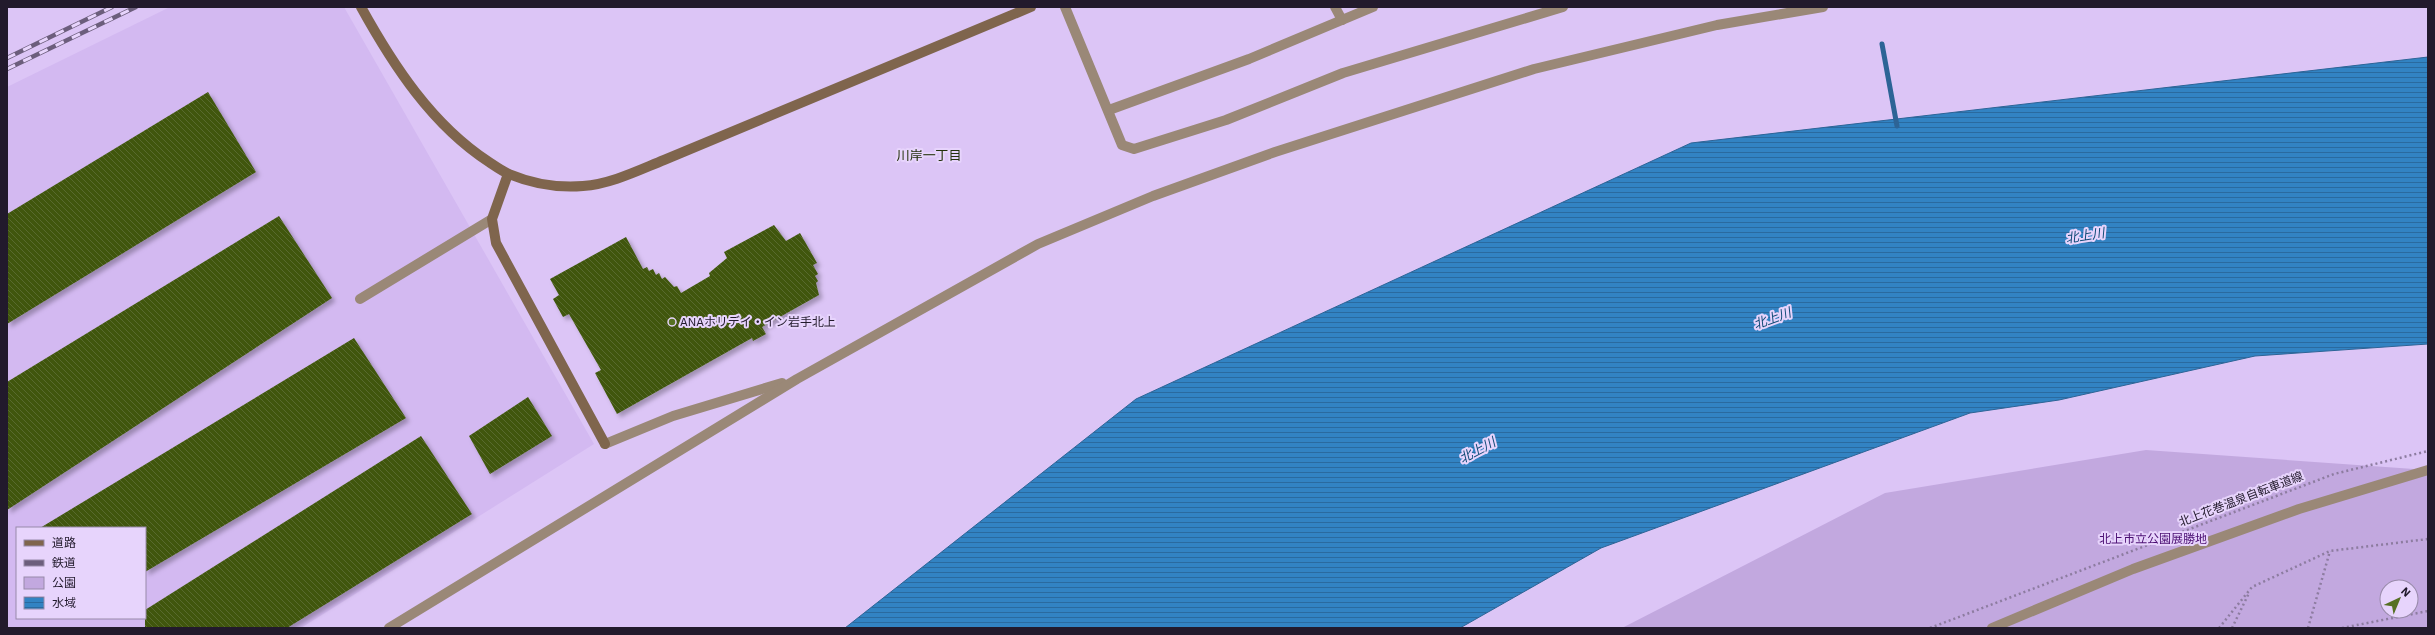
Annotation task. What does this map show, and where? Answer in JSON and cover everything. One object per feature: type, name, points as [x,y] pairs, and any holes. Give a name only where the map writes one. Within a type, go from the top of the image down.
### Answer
[{"type":"street","points":[[361,7],[384,49],[433,114],[468,148],[508,174],[546,185],[577,186],[585,186],[624,176],[1031,7]]},
{"type":"street","points":[[1065,7],[1109,110],[1122,145],[1134,149],[1226,120],[1343,73],[1563,7]]},
{"type":"street","points":[[1336,7],[1342,20]]},
{"type":"street","points":[[1109,110],[1249,60],[1372,7]]},
{"type":"street","points":[[389,628],[797,379],[1038,244],[1153,196],[1275,152],[1534,69],[1700,29],[1823,7]]},
{"type":"street","points":[[508,174],[492,218],[496,242],[605,444],[673,416],[797,379]]},
{"type":"street","points":[[360,300],[492,218]]},
{"type":"street","points":[[1992,628],[2133,570],[2299,509],[2428,470]]},
{"type":"path","name":"北上花巻温泉自転車道線","points":[[1930,628],[2334,474],[2428,452]]},
{"type":"path","points":[[2219,628],[2252,587],[2330,551],[2428,539]]},
{"type":"path","points":[[2308,628],[2330,551]]},
{"type":"path","points":[[2232,628],[2252,587]]},
{"type":"path","points":[[2342,628],[2428,611]]},
{"type":"shaded area","points":[[170,7],[344,7],[594,444],[301,628],[7,628],[7,87]]},
{"type":"green space","name":"北上市立公園展勝地","points":[[2146,450],[2428,470],[2428,628],[1622,628],[1885,493]]},
{"type":"water","name":"北上川","points":[[2428,57],[2428,344],[2255,356],[2059,400],[1970,413],[1601,548],[1460,628],[845,628],[1136,399],[1691,143]]},
{"type":"building","points":[[208,92],[256,172],[7,324],[7,214]]},
{"type":"building","points":[[279,216],[332,298],[7,510],[7,382]]},
{"type":"building","name":"ANAホリデイ・イン岩手北上","points":[[774,225],[786,241],[800,233],[817,263],[813,265],[818,274],[815,276],[818,281],[816,283],[819,295],[762,327],[766,334],[753,341],[752,338],[617,414],[595,373],[601,370],[569,314],[563,317],[553,299],[559,295],[550,279],[626,237],[643,269],[647,267],[649,271],[653,269],[656,275],[659,273],[662,279],[665,277],[674,287],[677,286],[681,293],[710,276],[709,273],[727,258],[724,252]]},
{"type":"building","points":[[354,338],[406,418],[146,571],[146,527],[42,527]]},
{"type":"building","points":[[528,397],[552,436],[490,474],[469,436]]},
{"type":"building","points":[[421,436],[472,514],[287,628],[145,628],[146,609]]},
{"type":"waterway","points":[[1882,44],[1897,126]]},
{"type":"railway","points":[[7,58],[112,7]]},
{"type":"railway","points":[[7,69],[136,7]]},
{"type":"place","name":"ANAホリデイ・イン岩手北上","points":[[672,322]]},
{"type":"district","name":"川岸一丁目","points":[[929,155]]}]
